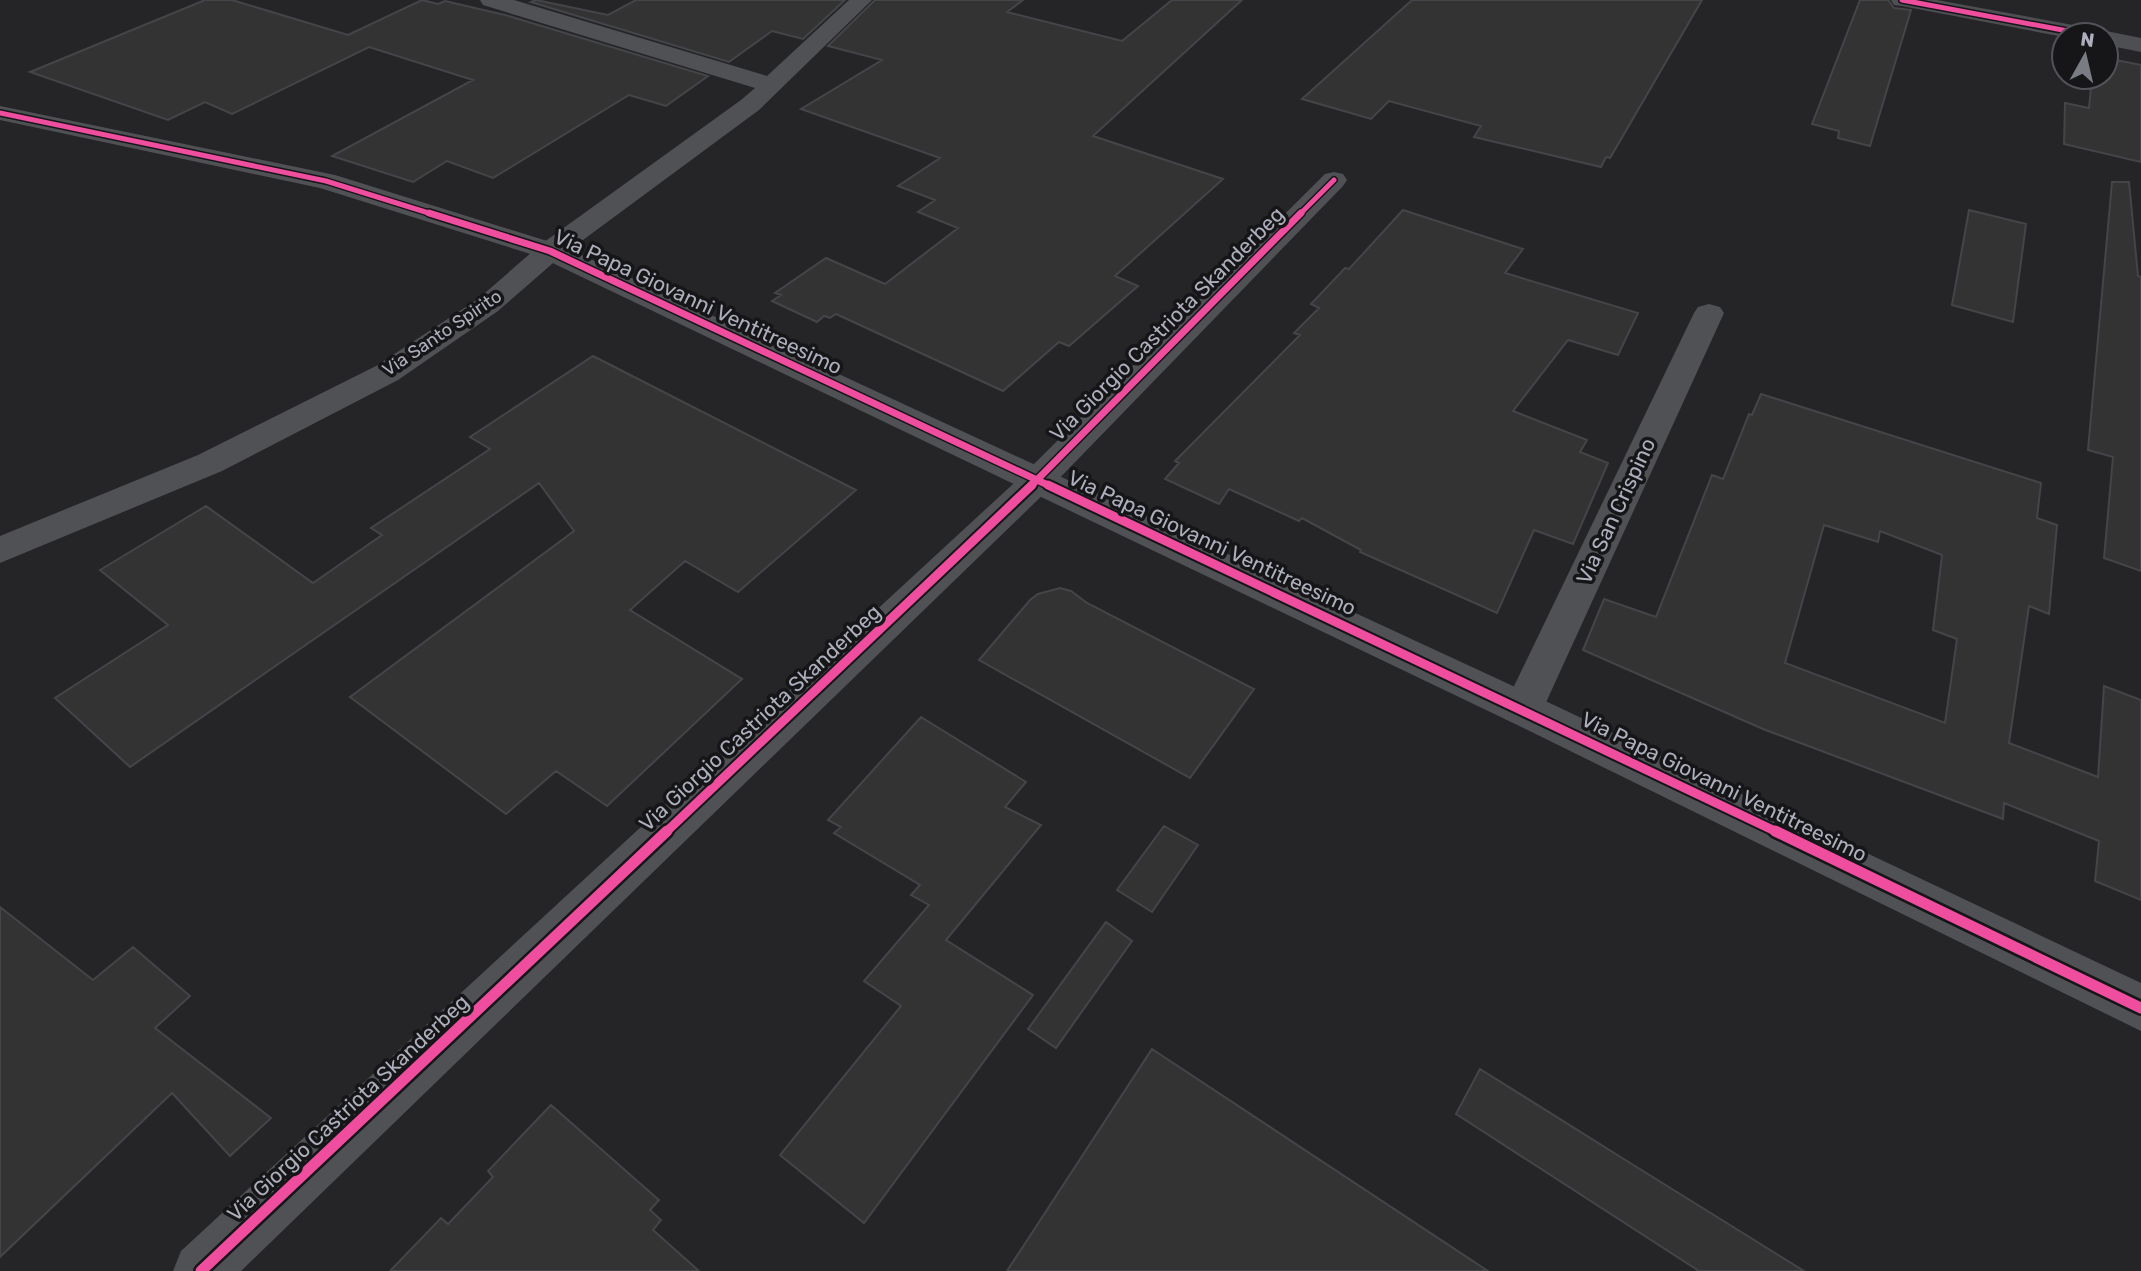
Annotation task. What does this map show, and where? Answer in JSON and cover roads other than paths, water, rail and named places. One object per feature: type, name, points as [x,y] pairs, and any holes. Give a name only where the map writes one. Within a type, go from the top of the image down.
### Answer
[{"type":"main road","points":[[1902,0],[2050,28]]},
{"type":"main road","points":[[2120,41],[2141,45]]},
{"type":"street","points":[[491,0],[771,85]]},
{"type":"street","name":"Via Santo Spirito","points":[[0,550],[210,463],[387,373],[488,305],[550,251],[750,105],[861,0]]},
{"type":"street","name":"Via Papa Giovanni Ventitreesimo","points":[[0,113],[326,181],[550,251],[1523,709],[2141,1008]]},
{"type":"street","name":"Via Giorgio Castriota Skanderbeg","points":[[201,1271],[1038,480],[1334,180]]},
{"type":"street","name":"Via San Crispino","points":[[1523,709],[1709,313]]}]
